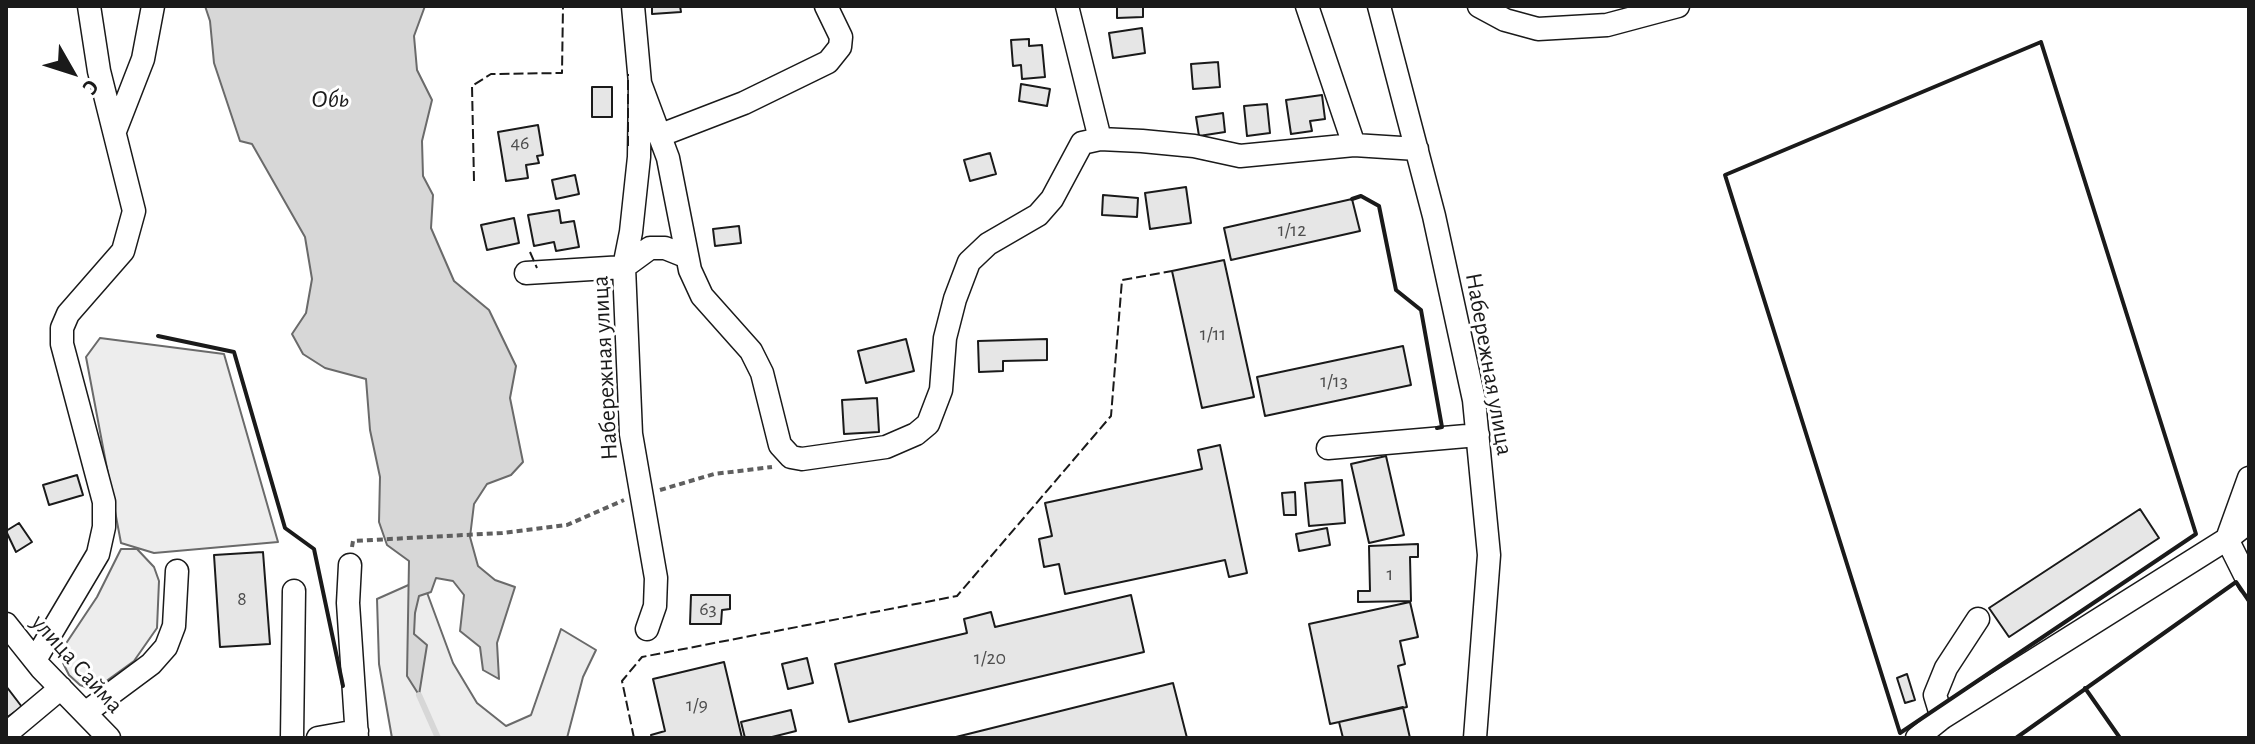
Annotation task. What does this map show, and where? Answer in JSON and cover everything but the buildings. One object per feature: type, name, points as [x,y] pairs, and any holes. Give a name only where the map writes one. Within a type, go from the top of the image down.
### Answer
[{"type":"street","points":[[35,660],[98,554],[104,527],[104,502],[62,344],[68,314],[123,251],[132,229],[134,211],[99,71],[89,6]]},
{"type":"street","points":[[115,131],[143,59],[153,6]]},
{"type":"street","name":"Набережная улица","points":[[633,6],[640,83],[639,157],[624,267],[631,434],[656,578],[655,606],[647,629]]},
{"type":"street","points":[[661,135],[744,103],[828,62],[840,47],[841,37],[826,6]]},
{"type":"street","points":[[1067,6],[1100,139]]},
{"type":"street","points":[[1307,6],[1354,145]]},
{"type":"street","name":"Набережная улица","points":[[1379,6],[1451,293],[1478,435],[1489,555],[1475,738]]},
{"type":"street","points":[[1479,6],[1505,20],[1538,29],[1607,25],[1678,6]]},
{"type":"street","points":[[640,83],[661,135],[685,256],[702,296],[751,351],[762,373],[780,445],[791,457],[802,459],[886,447],[916,434],[928,424],[941,390],[945,338],[969,262],[988,244],[1038,215],[1052,199],[1082,143],[1100,139],[1194,146],[1240,156],[1354,145],[1417,149]]},
{"type":"street","points":[[526,273],[624,267],[650,248],[665,248],[685,256]]},
{"type":"street","points":[[1328,448],[1478,435]]},
{"type":"street","points":[[2249,478],[2227,539],[2249,583]]},
{"type":"street","points":[[1916,738],[1942,718],[2227,539],[2249,522]]},
{"type":"street","points":[[318,738],[357,734],[348,603],[350,565]]},
{"type":"street","points":[[85,713],[151,664],[166,647],[174,626],[177,571]]},
{"type":"street","points":[[292,738],[294,591]]},
{"type":"street","points":[[1942,718],[1935,695],[1946,668],[1978,619]]},
{"type":"street","name":"улица Сайма","points":[[6,624],[35,660],[109,738]]},
{"type":"street","points":[[6,734],[61,688]]},
{"type":"path","points":[[353,541],[502,533]]},
{"type":"shaded area","points":[[100,338],[224,354],[278,542],[154,553],[121,543],[86,357]]},
{"type":"shaded area","points":[[121,549],[137,549],[154,567],[159,581],[157,628],[134,661],[94,690],[80,685],[69,675],[63,663],[65,645],[97,597]]},
{"type":"shaded area","points":[[422,579],[453,663],[477,703],[506,726],[531,715],[561,629],[596,650],[583,677],[567,738],[392,738],[379,664],[377,599]]},
{"type":"water","name":"Обь","points":[[205,6],[425,6],[414,36],[417,70],[432,100],[422,141],[423,176],[433,195],[431,228],[454,281],[489,310],[516,366],[510,398],[523,462],[511,475],[487,484],[474,504],[470,537],[478,566],[495,580],[515,587],[497,643],[499,679],[483,670],[480,647],[460,631],[464,595],[453,581],[436,578],[431,592],[419,596],[415,613],[414,634],[427,645],[419,695],[407,676],[409,561],[387,545],[379,522],[380,477],[370,430],[366,379],[325,368],[303,354],[292,334],[306,313],[312,279],[305,237],[252,144],[240,141],[214,63],[210,21]]},
{"type":"waterway","points":[[419,695],[438,738]]},
{"type":"fence","points":[[474,181],[472,86],[491,74],[562,73],[563,6]]},
{"type":"fence","points":[[628,74],[628,146]]},
{"type":"fence","points":[[530,252],[537,268]]},
{"type":"fence","points":[[634,738],[622,681],[642,657],[957,596],[1111,416],[1122,280],[1172,271]]},
{"type":"wall","points":[[2041,42],[2196,534],[1900,733],[1725,175],[2041,42]]},
{"type":"wall","points":[[1352,199],[1361,196],[1379,206],[1396,290],[1421,310],[1442,427],[1437,428]]},
{"type":"wall","points":[[158,336],[234,352],[285,528],[314,549],[343,686]]},
{"type":"wall","points":[[2016,738],[2236,582],[2249,601]]},
{"type":"wall","points":[[2085,688],[2120,738]]}]
